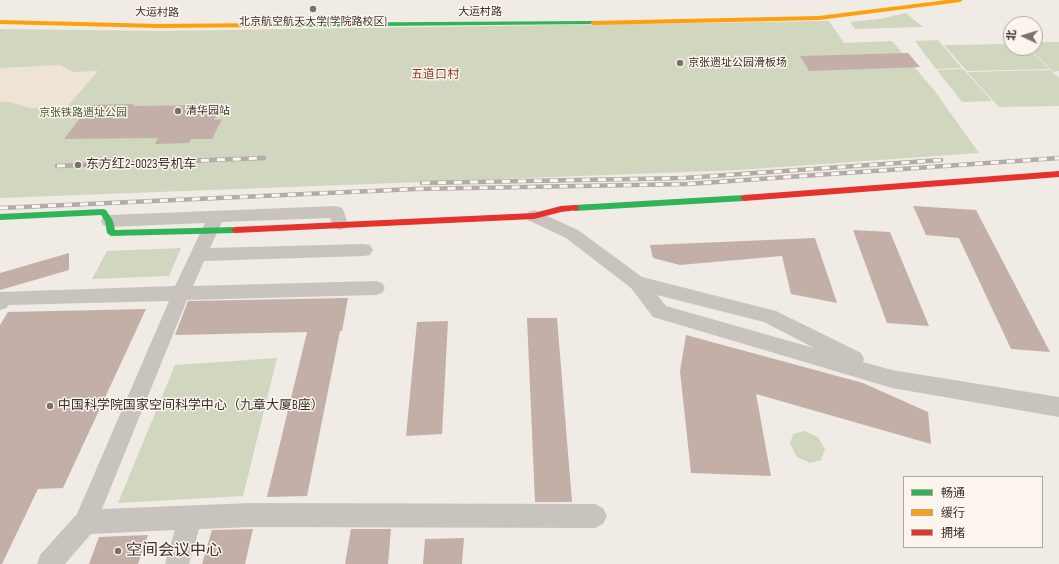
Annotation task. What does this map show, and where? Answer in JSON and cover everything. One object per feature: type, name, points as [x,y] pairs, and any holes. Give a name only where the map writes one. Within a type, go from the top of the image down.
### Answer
[{"type":"street","name":"大运村路","points":[[0,22],[158,26],[672,22],[819,18],[926,2],[960,0]]},
{"type":"street","points":[[0,217],[103,212],[109,221],[213,224],[336,212],[340,224],[534,216],[561,209],[804,194],[1059,174]]},
{"type":"street","points":[[534,216],[572,234],[637,283],[660,312],[892,379],[1059,407]]},
{"type":"street","points":[[49,564],[85,522],[181,293],[213,224]]},
{"type":"street","points":[[199,255],[364,250]]},
{"type":"street","points":[[637,283],[769,316],[892,379]]},
{"type":"street","points":[[0,303],[3,298],[376,288]]},
{"type":"street","points":[[85,522],[251,515],[595,516]]},
{"type":"street","points":[[177,564],[191,517]]},
{"type":"green space","points":[[906,13],[923,27],[855,29],[850,22],[879,19]]},
{"type":"green space","name":"京张铁路遗址公园","points":[[829,21],[844,43],[892,41],[934,90],[979,153],[738,170],[0,198],[0,29],[160,31]]},
{"type":"green space","points":[[938,40],[962,68],[936,69],[915,41]]},
{"type":"green space","points":[[1043,42],[1059,42],[1059,71],[1054,72],[1037,56],[1043,56]]},
{"type":"green space","points":[[1003,44],[1003,56],[1036,56],[1050,69],[967,71],[944,45]]},
{"type":"green space","points":[[963,69],[992,101],[962,102],[937,70]]},
{"type":"green space","points":[[1051,70],[1059,78],[1059,106],[999,107],[967,72]]},
{"type":"green space","points":[[181,248],[169,276],[92,279],[107,251]]},
{"type":"green space","points":[[277,358],[243,496],[118,503],[175,365]]},
{"type":"green space","points":[[804,431],[818,437],[825,449],[821,460],[810,463],[797,457],[790,444],[793,434]]},
{"type":"shaded area","points":[[60,65],[73,72],[98,71],[67,107],[29,108],[10,102],[0,102],[0,68]]},
{"type":"building","points":[[908,53],[920,67],[809,71],[800,56]]},
{"type":"building","points":[[134,104],[132,106],[221,105],[214,120],[222,119],[212,139],[191,139],[189,143],[155,144],[158,138],[64,139],[90,105]]},
{"type":"building","points":[[913,206],[976,210],[1050,352],[1011,349],[959,238],[926,235]]},
{"type":"building","points":[[853,230],[890,232],[929,326],[887,323]]},
{"type":"building","points":[[815,238],[837,303],[791,294],[782,256],[680,265],[653,258],[650,245]]},
{"type":"building","points":[[69,253],[69,270],[0,290],[0,273]]},
{"type":"building","points":[[348,298],[307,496],[267,497],[307,332],[175,335],[188,301]]},
{"type":"building","name":"中国科学院国家空间科学中心（九章大厦B座）","points":[[146,309],[63,488],[38,489],[2,564],[0,564],[0,325],[8,312]]},
{"type":"building","points":[[527,318],[557,318],[572,502],[535,502]]},
{"type":"building","points":[[448,321],[442,434],[406,436],[417,322]]},
{"type":"building","points":[[686,335],[863,383],[928,412],[931,444],[756,394],[771,476],[691,473],[680,371]]},
{"type":"building","points":[[253,529],[245,564],[202,564],[212,530]]},
{"type":"building","points":[[351,529],[391,529],[388,564],[345,564]]},
{"type":"building","name":"空间会议中心","points":[[148,535],[138,564],[89,564],[99,537]]},
{"type":"building","points":[[464,538],[462,564],[423,564],[425,539]]},
{"type":"railway","points":[[57,166],[264,158]]},
{"type":"railway","points":[[0,208],[415,189],[688,184],[1059,158]]},
{"type":"railway","points":[[422,183],[684,178],[941,160]]},
{"type":"traffic: fast","points":[[271,25],[593,23]]},
{"type":"traffic: fast","points":[[575,208],[744,198]]},
{"type":"traffic: fast","points":[[0,217],[103,212],[109,221],[111,233],[235,230]]},
{"type":"traffic: slow","points":[[593,23],[819,18],[960,0]]},
{"type":"traffic: slow","points":[[0,22],[158,26],[271,25]]},
{"type":"traffic: jam","points":[[744,198],[1059,174]]},
{"type":"traffic: jam","points":[[235,230],[534,216],[561,209],[575,208]]},
{"type":"place","name":"北京航空航天大学(学院路校区)","points":[[313,9]]},
{"type":"place","name":"京张遗址公园滑板场","points":[[680,63]]},
{"type":"place","name":"清华园站","points":[[178,111]]},
{"type":"place","name":"东方红2-0023号机车","points":[[78,165]]},
{"type":"place","name":"中国科学院国家空间科学中心（九章大厦B座）","points":[[50,406]]},
{"type":"place","name":"空间会议中心","points":[[118,551]]},
{"type":"district","name":"五道口村","points":[[435,75]]}]
